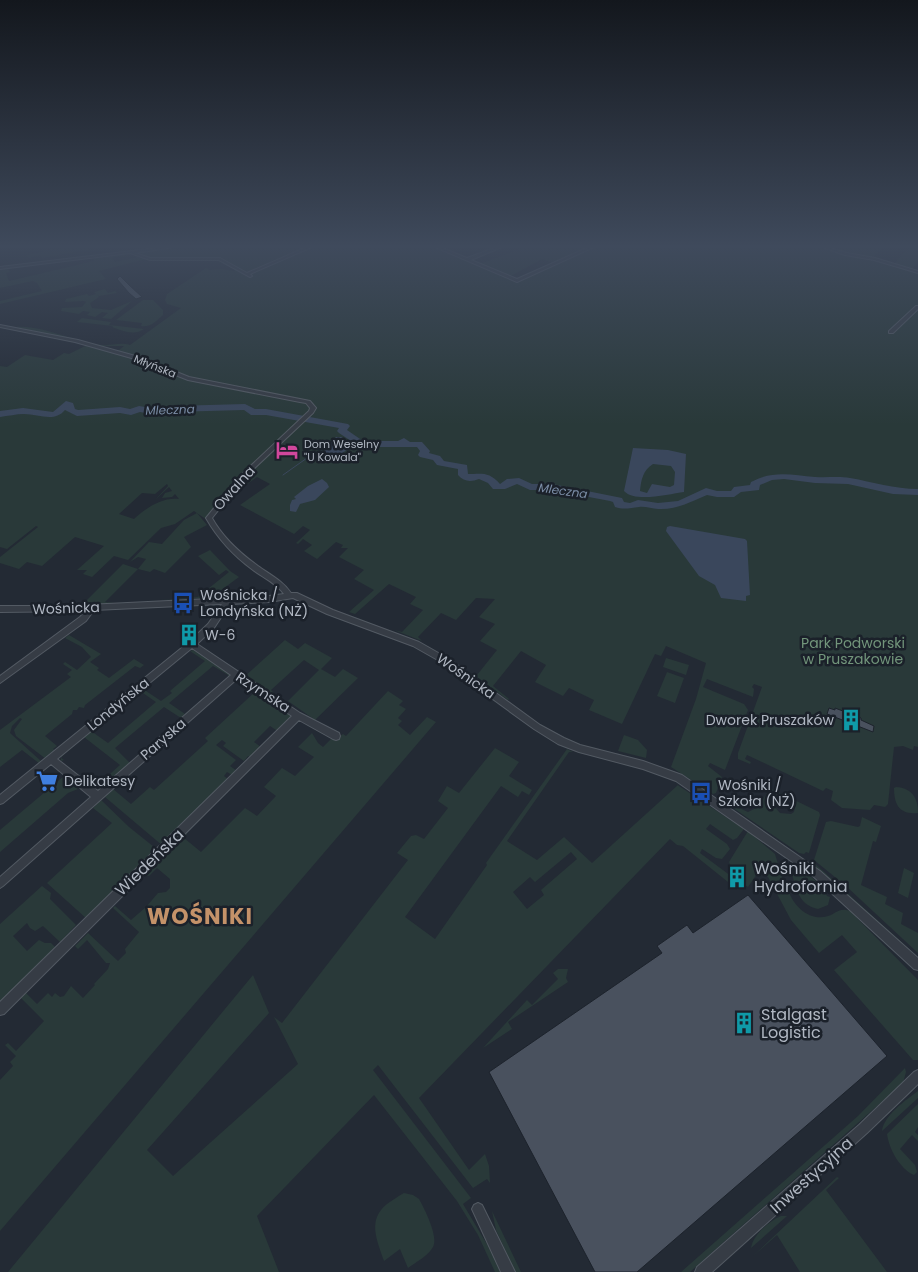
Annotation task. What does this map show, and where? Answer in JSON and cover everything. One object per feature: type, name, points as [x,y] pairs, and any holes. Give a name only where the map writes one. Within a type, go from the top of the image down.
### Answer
[{"type":"street","points":[[891,332],[918,307]]},
{"type":"street","name":"Młyńska","points":[[0,326],[76,341],[137,358],[188,378],[310,403]]},
{"type":"street","name":"Owalna","points":[[288,594],[237,552],[220,534],[210,518],[242,477],[313,410],[310,403]]},
{"type":"street","name":"Wośnicka","points":[[0,609],[92,608],[269,599],[288,594],[294,595],[330,612],[399,637],[432,652],[537,727],[568,744],[643,765],[679,778],[805,865],[918,965]]},
{"type":"street","name":"Londyńska","points":[[0,800],[192,644],[211,626],[228,600]]},
{"type":"street","points":[[0,680],[83,619],[92,608]]},
{"type":"street","name":"Rzymska","points":[[192,644],[297,715],[336,736]]},
{"type":"street","name":"Paryska","points":[[0,883],[236,675]]},
{"type":"street","name":"Wiedeńska","points":[[0,1010],[295,720],[297,715]]},
{"type":"street","points":[[51,759],[98,797]]},
{"type":"street","name":"Wośnicka","points":[[876,926],[918,972]]},
{"type":"street","name":"Inwestycyjna","points":[[702,1272],[863,1129],[918,1076]]},
{"type":"street","points":[[478,1209],[508,1272]]},
{"type":"green space","points":[[91,306],[111,310],[126,306],[111,319],[102,318],[108,313],[102,312],[95,317],[87,315],[90,312],[83,311],[79,314],[61,311],[62,308]]},
{"type":"green space","points":[[134,306],[159,306],[163,310],[163,315],[153,324],[147,326],[141,326],[142,323],[116,320]]},
{"type":"green space","name":"Park Podworski w Pruszakowie","points":[[175,306],[918,306],[918,747],[914,746],[913,750],[903,746],[894,747],[888,804],[885,807],[874,805],[870,810],[842,808],[831,800],[833,791],[826,788],[823,791],[747,755],[745,759],[751,762],[750,764],[738,759],[738,753],[762,687],[754,684],[752,687],[754,689],[753,697],[707,679],[703,687],[744,704],[748,710],[725,770],[710,763],[708,766],[722,777],[716,793],[713,794],[671,767],[696,699],[706,663],[666,646],[661,656],[655,654],[622,724],[589,710],[594,700],[569,688],[563,696],[535,682],[546,665],[521,651],[493,686],[508,700],[473,674],[477,675],[497,650],[480,641],[495,624],[479,617],[495,599],[476,598],[456,620],[441,613],[418,637],[422,641],[394,630],[402,632],[423,610],[410,604],[416,597],[389,584],[355,614],[349,612],[374,590],[354,579],[364,570],[339,557],[348,548],[341,548],[343,545],[336,542],[317,559],[304,551],[312,545],[303,539],[298,544],[296,543],[310,530],[303,526],[294,534],[240,505],[270,484],[257,477],[246,485],[239,483],[207,520],[194,511],[175,524],[161,528],[128,560],[114,556],[92,577],[83,574],[87,570],[77,570],[104,546],[75,537],[42,566],[27,562],[19,569],[0,563],[0,557],[38,527],[36,526],[7,549],[0,547],[0,366],[7,367],[25,355],[53,360],[64,353],[69,354],[87,345],[118,351],[124,346],[93,344],[130,345],[181,308]],"holes":[[[167,484],[168,486],[155,500],[169,487],[172,491],[165,493],[162,498],[172,497],[175,494],[179,499],[166,500],[155,504],[134,519],[119,514],[142,493],[155,494]]]},
{"type":"green space","points":[[82,318],[111,322],[109,325],[144,329],[128,332],[113,326],[77,322]]},
{"type":"green space","points":[[16,327],[48,331],[88,343]]},
{"type":"green space","points":[[197,513],[207,525],[184,537],[191,547],[165,573],[154,569],[150,572],[138,569],[146,559],[138,557],[130,562],[149,542],[162,544],[184,520]]},
{"type":"green space","points":[[210,550],[230,571],[239,577],[213,596],[219,597],[160,600],[198,597],[229,572],[226,570],[219,575],[198,556]]},
{"type":"green space","points":[[123,564],[138,569],[105,602],[115,603],[82,605]]},
{"type":"green space","points":[[69,635],[101,654],[90,662],[99,668],[97,670],[109,678],[134,659],[144,665],[140,668],[135,666],[85,705],[84,708],[79,707],[77,710],[73,710],[72,714],[45,736],[57,746],[53,749],[56,751],[46,759],[16,736],[14,730],[22,719],[20,718],[12,726],[10,733],[42,762],[40,764],[22,750],[0,767],[0,730],[71,677],[67,674],[72,670],[63,664],[65,662],[77,670],[91,657],[82,647],[65,638]]},
{"type":"green space","points":[[285,640],[298,649],[305,643],[332,658],[321,669],[335,677],[343,669],[358,678],[315,720],[288,701],[319,670],[304,660],[271,690],[279,698],[244,677]]},
{"type":"green space","points":[[196,649],[228,672],[230,676],[228,678],[228,675],[213,666],[169,703],[185,714],[181,718],[164,707],[115,748],[130,763],[104,786],[97,787],[95,785],[120,765],[84,737],[65,752],[61,758],[61,754],[88,731],[91,731],[108,743],[156,702],[140,691],[143,689],[161,701],[172,693],[170,691],[205,661],[190,651]]},
{"type":"green space","points":[[666,658],[689,665],[686,675],[663,667]]},
{"type":"green space","points":[[667,672],[684,678],[675,703],[657,696]]},
{"type":"green space","points":[[237,678],[292,713],[293,718],[279,732],[270,726],[254,742],[261,747],[274,737],[252,758],[248,756],[244,761],[223,746],[226,743],[222,740],[216,745],[236,760],[230,766],[237,771],[232,775],[227,772],[224,776],[229,780],[181,825],[182,827],[163,846],[105,797],[113,789],[131,804],[150,787],[154,790],[208,741],[205,738],[256,691],[240,680],[231,683]]},
{"type":"green space","points":[[388,691],[403,701],[399,705],[406,709],[398,718],[402,721],[398,725],[410,735],[427,717],[436,722],[0,1231],[0,1080],[13,1066],[10,1062],[16,1056],[5,1045],[8,1043],[16,1051],[44,1021],[21,998],[26,993],[37,1004],[48,993],[52,997],[55,993],[60,997],[64,996],[71,986],[83,998],[108,969],[110,963],[106,963],[87,940],[78,949],[75,946],[88,933],[118,961],[126,953],[125,949],[139,932],[113,908],[115,906],[131,920],[158,893],[166,892],[170,888],[170,879],[157,868],[149,876],[146,875],[160,861],[159,859],[174,842],[176,843],[186,833],[184,838],[201,852],[245,808],[257,816],[276,796],[264,787],[282,768],[295,776],[314,757],[298,747],[312,733],[323,747],[333,737],[336,739],[343,734],[346,736]]},
{"type":"green space","points":[[624,735],[638,740],[647,750],[646,758],[618,751]]},
{"type":"green space","points":[[495,748],[519,762],[509,776],[532,790],[529,795],[522,791],[518,797],[501,786],[405,917],[435,939],[567,749],[573,752],[569,752],[507,841],[537,860],[564,837],[592,863],[678,785],[744,829],[733,840],[710,824],[706,829],[727,844],[730,849],[722,859],[716,858],[702,849],[700,853],[739,882],[742,876],[732,869],[729,862],[748,831],[775,854],[784,884],[781,884],[783,892],[789,892],[799,908],[815,917],[828,916],[841,910],[850,911],[918,980],[918,1060],[913,1060],[834,970],[857,952],[842,935],[819,953],[791,920],[768,877],[759,871],[748,887],[743,884],[738,890],[683,846],[677,845],[670,839],[419,1098],[469,1170],[485,1154],[489,1166],[490,1183],[487,1179],[473,1188],[378,1065],[373,1070],[471,1198],[463,1204],[488,1246],[500,1272],[495,1272],[478,1235],[457,1201],[374,1095],[257,1216],[279,1272],[8,1272],[253,975],[269,1013],[147,1150],[173,1176],[298,1064],[274,1017],[282,1023],[408,860],[397,853],[411,836],[416,835],[424,839],[448,808],[438,801],[447,786],[459,793]],"holes":[[[571,852],[577,859],[541,890],[544,895],[527,909],[513,892],[530,877],[535,882]]]},
{"type":"green space","points":[[64,776],[78,789],[68,793],[0,852],[0,830]]},
{"type":"green space","points":[[770,788],[819,812],[820,815],[809,853],[799,853],[720,799],[748,812],[758,807]],"holes":[[[784,795],[791,799],[795,806],[794,812],[791,814],[780,813],[773,805],[774,798]]]},
{"type":"green space","points":[[894,788],[906,789],[913,795],[917,803],[918,813],[906,812],[899,807],[894,794]]},
{"type":"green space","points":[[101,800],[129,827],[154,847],[155,852],[87,919],[47,883],[112,823],[93,808]]},
{"type":"green space","points":[[862,817],[881,826],[876,842],[873,841],[861,885],[887,897],[885,904],[903,913],[901,924],[918,933],[918,953],[846,886],[814,860],[826,822],[831,821],[858,827]]},
{"type":"green space","points":[[813,862],[918,957],[918,961],[818,870]]},
{"type":"green space","points":[[790,866],[798,866],[823,887],[827,896],[830,897],[828,905],[818,909],[805,903],[798,893]]},
{"type":"green space","points":[[904,868],[914,873],[908,898],[898,893]]},
{"type":"green space","points":[[42,886],[51,893],[50,899],[76,925],[60,942],[43,926],[35,931],[27,923],[13,936],[27,951],[39,940],[51,943],[55,947],[50,952],[52,954],[0,1005],[0,924]]},
{"type":"green space","points":[[558,969],[568,969],[566,978],[568,982],[508,1022],[512,1029],[483,1048],[527,1000],[532,1005],[558,979],[553,973]]},
{"type":"green space","points":[[905,1068],[906,1072],[903,1083],[690,1272],[681,1272],[858,1116]]},
{"type":"green space","points":[[918,1091],[918,1098],[882,1131],[891,1114]]},
{"type":"green space","points":[[918,1104],[918,1127],[915,1132],[918,1135],[918,1141],[912,1135],[900,1149],[915,1165],[917,1172],[914,1175],[904,1168],[896,1158],[887,1134]]},
{"type":"green space","points":[[837,1177],[839,1178],[826,1190],[887,1272],[800,1272],[777,1235],[753,1256]]},
{"type":"green space","points":[[404,1193],[419,1199],[434,1237],[431,1250],[408,1268],[400,1249],[384,1261],[375,1231],[377,1217],[381,1210]]},
{"type":"green space","points":[[492,1211],[521,1272],[515,1272],[496,1230]]},
{"type":"green space","points":[[781,1216],[787,1216],[751,1248],[752,1243],[762,1229]]},
{"type":"water","points":[[336,437],[342,437],[352,446],[337,457],[323,452]]},
{"type":"water","points":[[633,448],[668,450],[686,454],[684,492],[644,497],[629,495],[624,491]],"holes":[[[653,464],[671,466],[675,472],[674,485],[670,487],[652,484],[647,493],[640,491],[643,476],[650,466]]]},
{"type":"water","points":[[322,479],[329,487],[315,500],[300,504],[296,512],[290,511],[292,500],[296,499],[294,497],[308,486]]},
{"type":"water","points":[[667,527],[745,539],[747,541],[750,595],[746,596],[746,601],[721,598],[715,585],[699,576],[666,531]]},
{"type":"building","name":"Dworek Pruszaków","points":[[829,708],[835,710],[835,708],[861,718],[861,720],[874,726],[873,732],[827,714]]},
{"type":"building","points":[[748,895],[887,1056],[637,1272],[595,1272],[489,1072],[662,953],[657,946],[687,925],[693,933]]},
{"type":"waterway","name":"Mleczna","points":[[0,414],[23,411],[53,415],[57,414],[66,404],[70,405],[70,410],[77,413],[120,410],[131,412],[139,409],[157,412],[172,409],[245,407],[250,409],[251,412],[266,412],[345,426],[342,431],[358,440],[360,444],[400,444],[404,441],[408,445],[419,444],[425,451],[423,455],[437,458],[440,463],[463,467],[463,475],[465,477],[471,478],[479,475],[492,481],[497,487],[505,486],[511,481],[519,481],[530,487],[552,487],[610,498],[618,500],[619,505],[631,506],[638,503],[658,506],[680,504],[706,491],[717,494],[734,494],[738,489],[755,488],[755,484],[762,480],[777,476],[853,482],[893,491],[918,492]]},
{"type":"waterway","points":[[283,475],[314,453],[322,451]]},
{"type":"place","name":"Dom Weselny \"U Kowala\"","points":[[287,450]]},
{"type":"place","name":"Wośnicka / Londyńska (NŻ)","points":[[183,603]]},
{"type":"place","name":"W-6","points":[[189,635]]},
{"type":"place","name":"Dworek Pruszaków","points":[[851,720]]},
{"type":"place","name":"Delikatesy","points":[[47,781]]},
{"type":"place","name":"Wośniki / Szkoła (NŻ)","points":[[701,793]]},
{"type":"place","name":"Wośniki Hydrofornia","points":[[737,877]]},
{"type":"place","name":"Stalgast Logistic","points":[[744,1023]]},
{"type":"district","name":"WOŚNIKI","points":[[200,916]]}]
